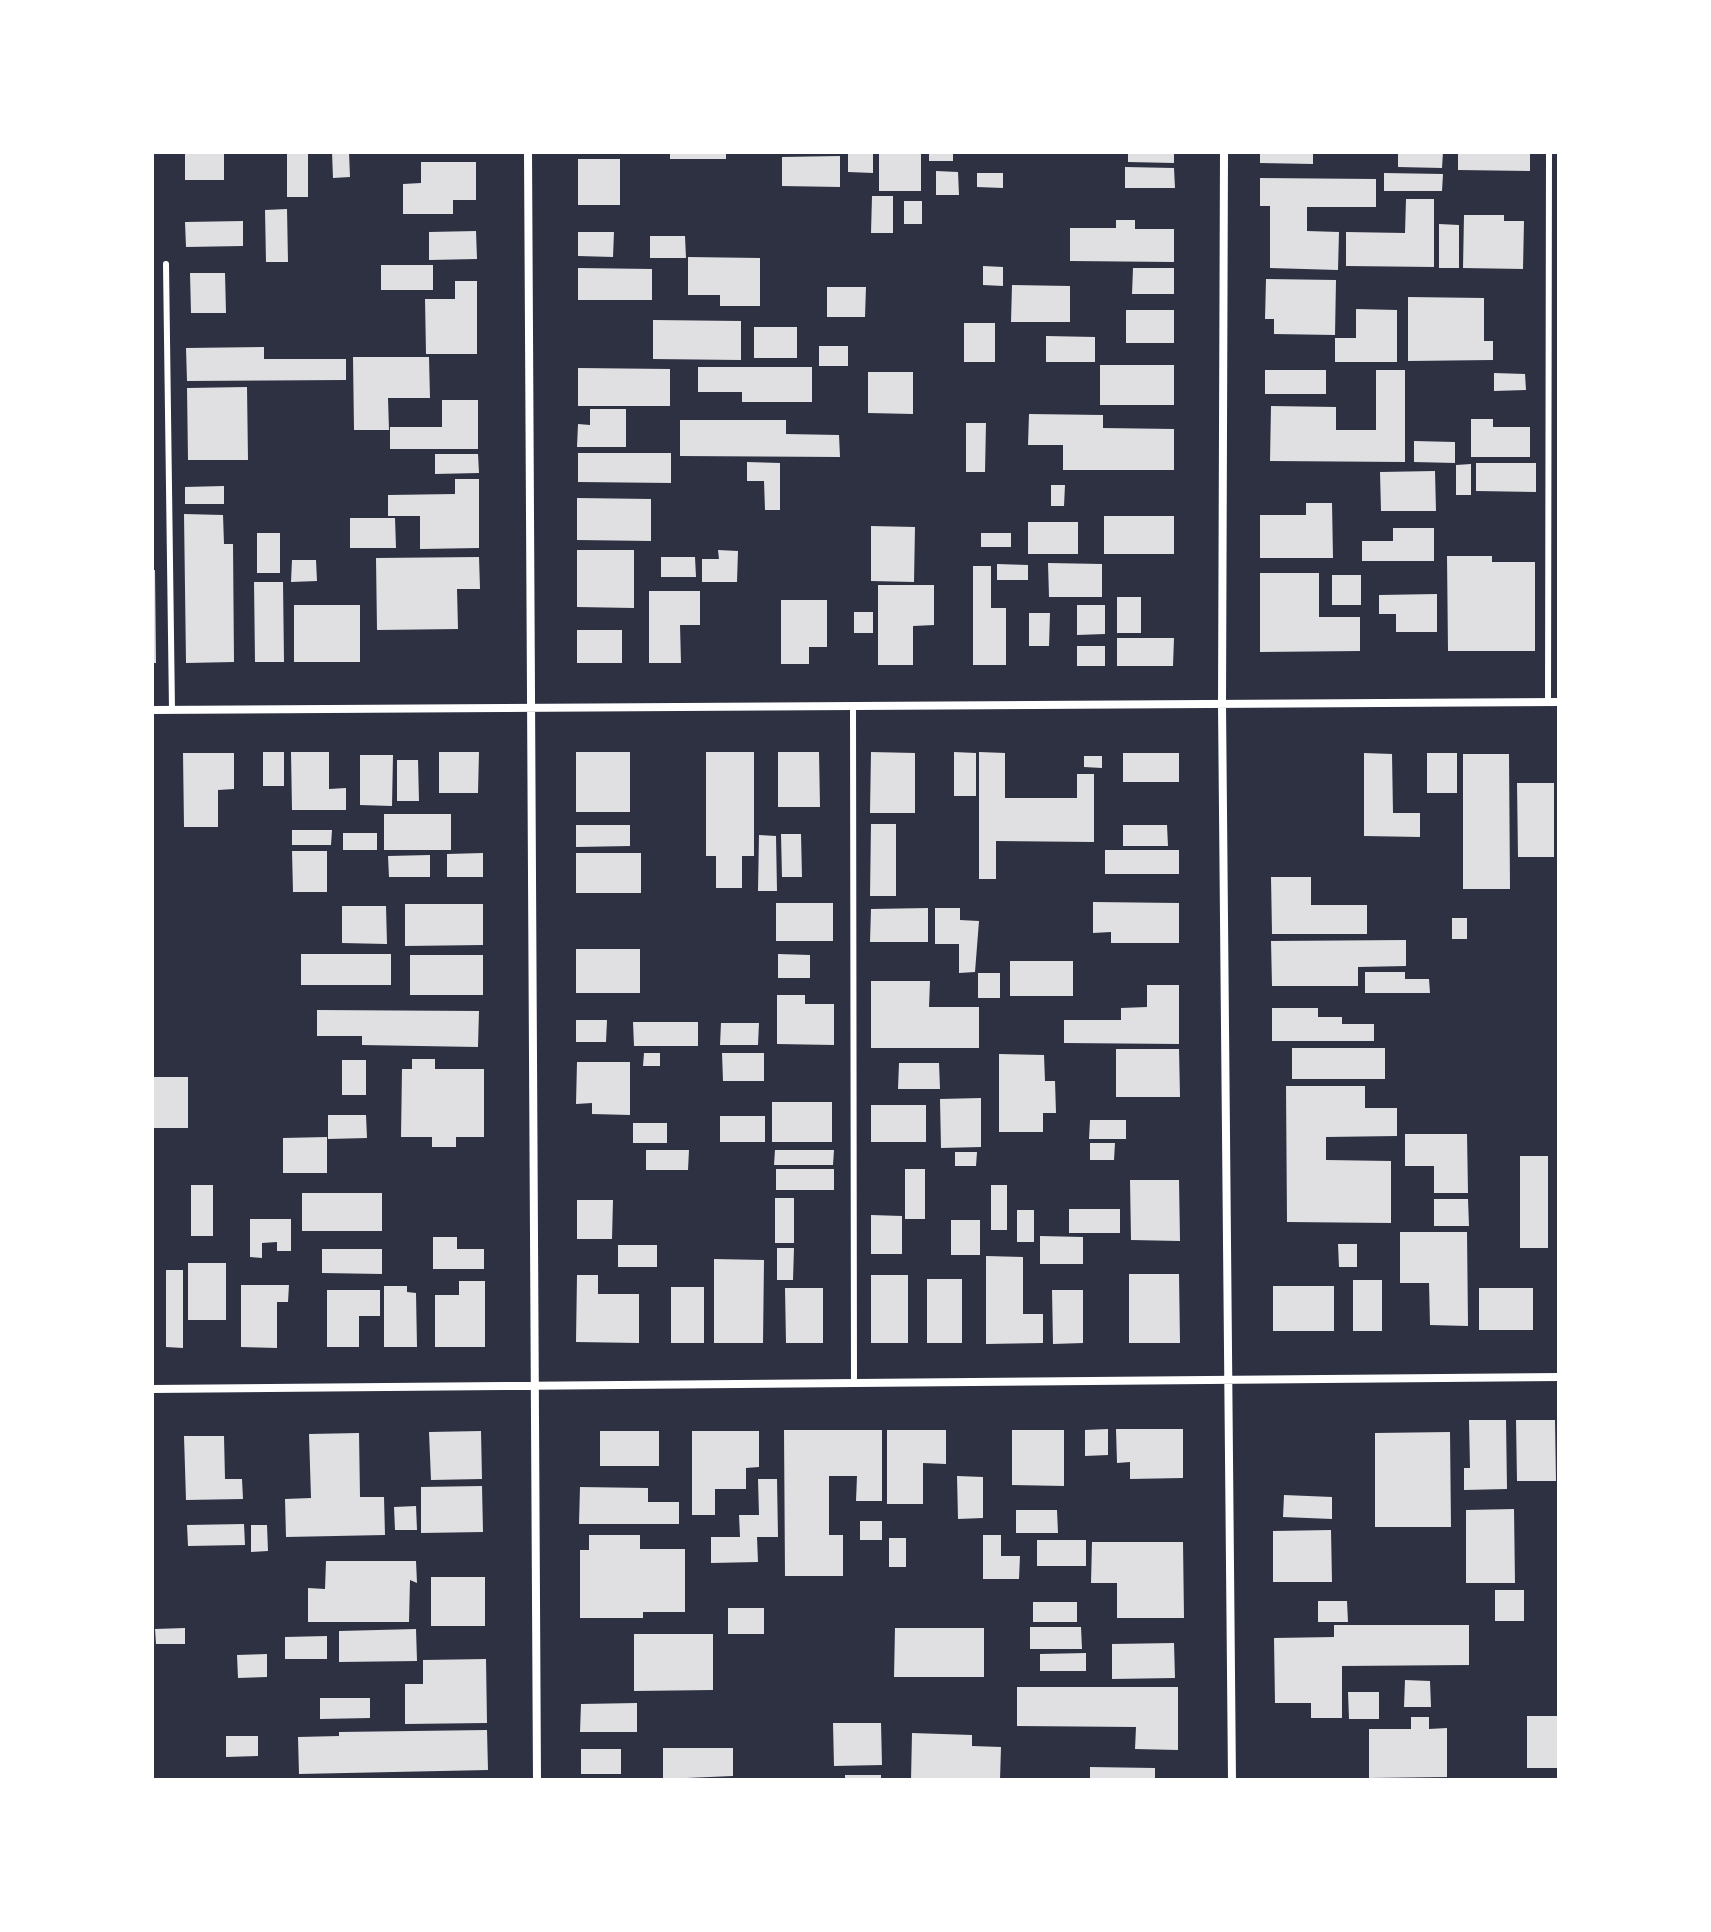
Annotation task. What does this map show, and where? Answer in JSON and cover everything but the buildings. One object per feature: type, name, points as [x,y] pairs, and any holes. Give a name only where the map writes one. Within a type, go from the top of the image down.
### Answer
[{"type":"street","points":[[528,152],[537,1780]]},
{"type":"street","points":[[1224,152],[1222,704],[1231,1380],[1232,1780]]},
{"type":"street","points":[[152,710],[1559,702]]},
{"type":"street","points":[[152,1389],[1559,1377]]},
{"type":"lane","points":[[1548,702],[1549,152]]},
{"type":"lane","points":[[166,264],[172,710]]},
{"type":"lane","points":[[853,706],[854,1383]]}]
